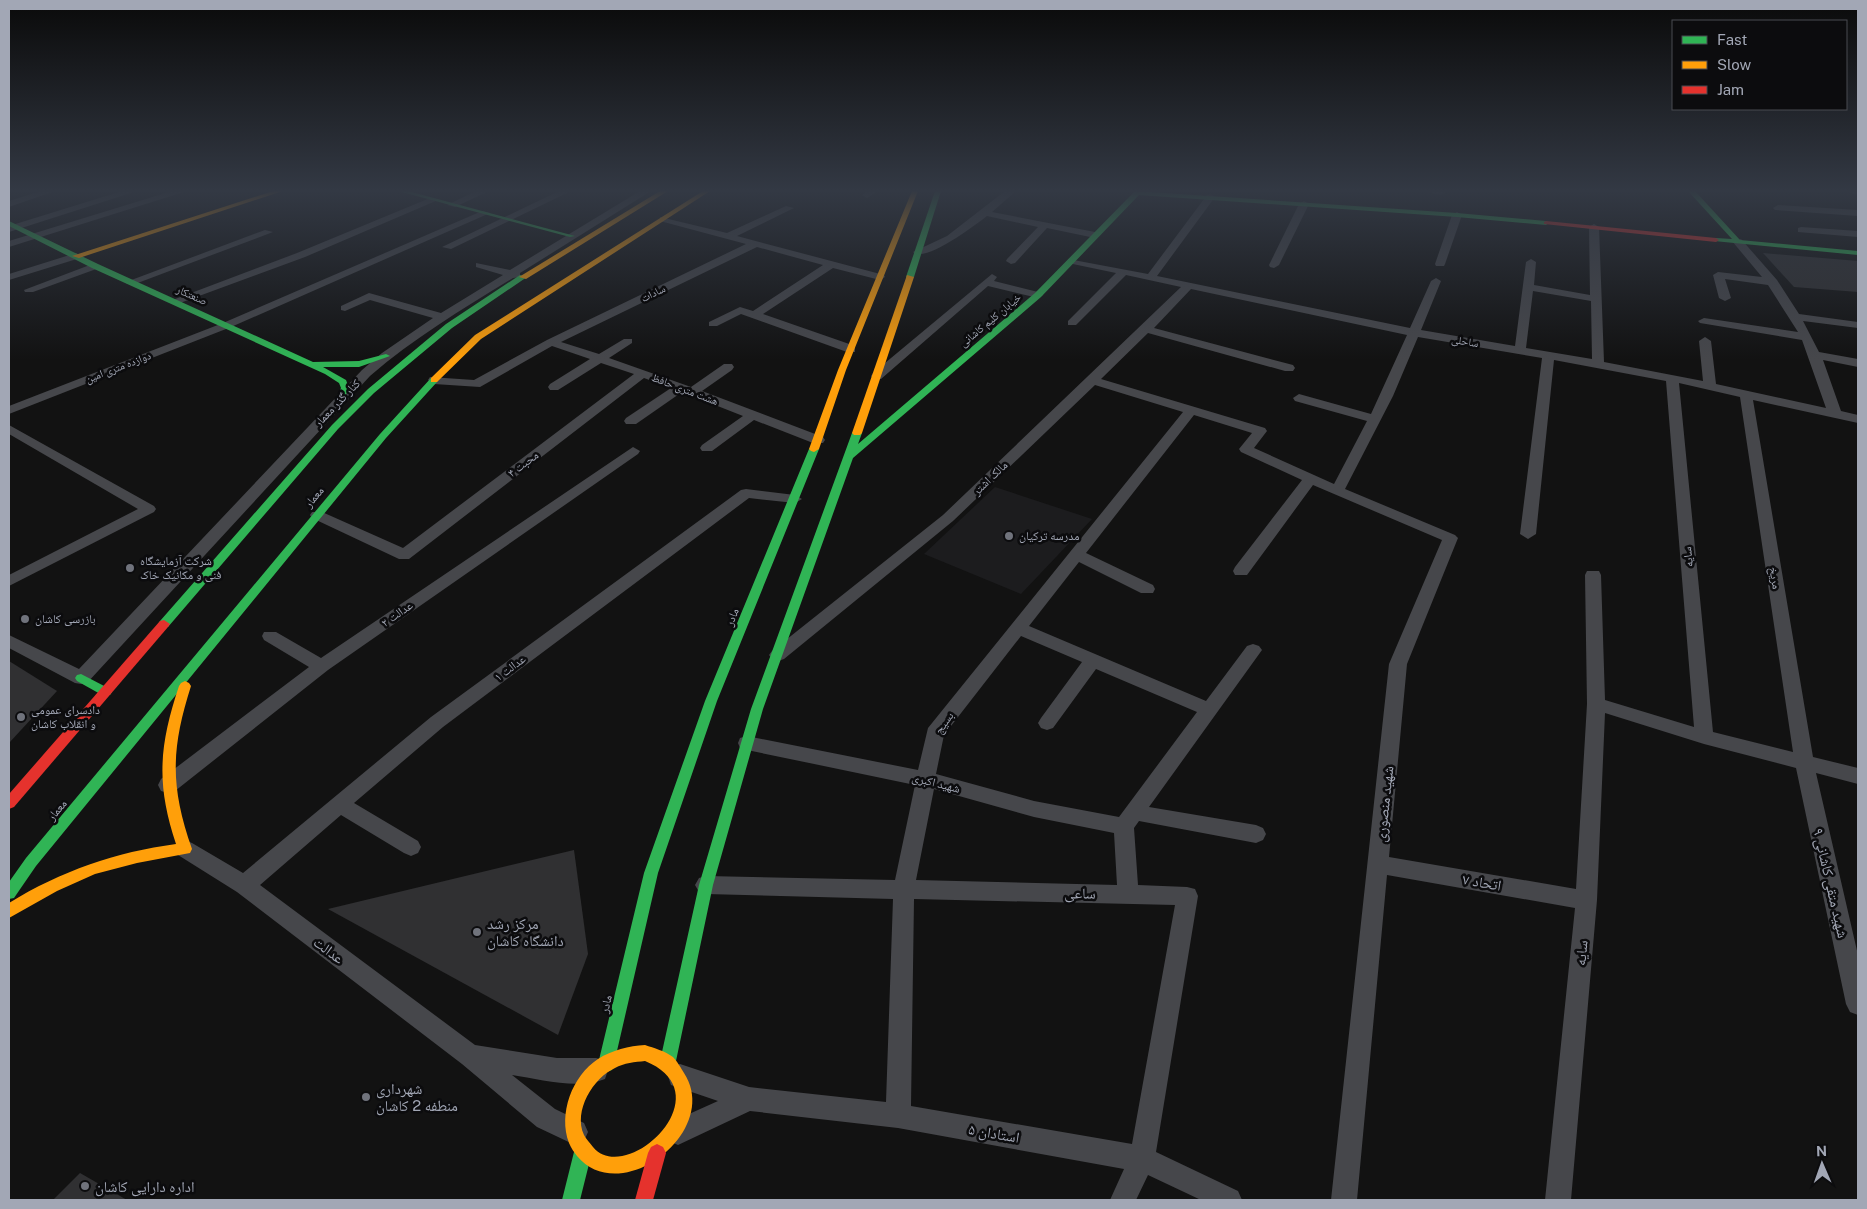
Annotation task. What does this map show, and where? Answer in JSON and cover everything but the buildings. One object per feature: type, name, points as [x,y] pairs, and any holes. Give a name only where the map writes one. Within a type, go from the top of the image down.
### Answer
[{"type":"street","name":"صنعتکار","points":[[58,247],[95,266],[227,324],[311,364],[343,382],[345,388],[339,400]]},
{"type":"street","points":[[9,277],[103,247]]},
{"type":"street","points":[[131,282],[226,247]]},
{"type":"street","points":[[176,301],[319,247]]},
{"type":"street","points":[[227,324],[405,247]]},
{"type":"street","name":"کنار گذر معمار","points":[[81,678],[339,400],[386,356],[442,317],[554,247]]},
{"type":"street","points":[[9,803],[335,428],[375,386],[405,359],[462,316],[574,247]]},
{"type":"street","name":"معمار","points":[[9,893],[31,862],[191,671],[382,436],[434,380],[478,337],[620,247]]},
{"type":"street","name":"سادات","points":[[434,380],[476,384],[551,342],[748,247]]},
{"type":"street","points":[[768,247],[880,277]]},
{"type":"street","name":"مادر","points":[[601,1067],[651,873],[711,701],[795,499],[842,370],[892,247]]},
{"type":"street","points":[[579,1142],[594,1162],[609,1166],[625,1167],[641,1162],[657,1153],[675,1134],[684,1114],[685,1094],[674,1068],[706,885],[757,709],[778,655],[886,349],[920,247]]},
{"type":"street","points":[[918,252],[929,247]]},
{"type":"street","points":[[1011,260],[1023,247]]},
{"type":"street","name":"خیابان کلیم کاشانی","points":[[847,457],[1038,295],[1084,247]]},
{"type":"street","points":[[1151,278],[1173,247]]},
{"type":"street","points":[[1274,265],[1283,247]]},
{"type":"street","points":[[1440,264],[1446,247]]},
{"type":"street","points":[[1595,247],[1598,364]]},
{"type":"street","points":[[1743,247],[1773,282],[1796,317],[1815,355],[1835,414]]},
{"type":"street","points":[[1802,247],[1858,253]]},
{"type":"street","name":"ساحلی","points":[[1072,261],[1416,333],[1672,378],[1858,419]]},
{"type":"street","points":[[1520,350],[1531,262]]},
{"type":"street","points":[[755,315],[831,264]]},
{"type":"street","points":[[480,265],[526,277]]},
{"type":"street","points":[[29,290],[95,266]]},
{"type":"street","points":[[1072,323],[1123,272]]},
{"type":"street","points":[[1725,298],[1718,275],[1773,282]]},
{"type":"street","points":[[877,373],[989,280],[1038,295]]},
{"type":"street","points":[[1093,380],[1260,431],[1246,449],[1337,491],[1375,419],[1416,333],[1436,281]]},
{"type":"street","name":"مالک اشتر","points":[[778,655],[948,518],[1146,330],[1188,286]]},
{"type":"street","points":[[1528,287],[1596,299]]},
{"type":"street","points":[[345,308],[369,296],[442,317]]},
{"type":"street","points":[[713,324],[740,310],[852,349],[865,359],[877,373]]},
{"type":"street","points":[[1796,317],[1858,324]]},
{"type":"street","points":[[1704,321],[1805,338]]},
{"type":"street","name":"دوازده متری امین","points":[[9,410],[227,324]]},
{"type":"street","points":[[1146,330],[1289,368]]},
{"type":"street","points":[[554,387],[628,341]]},
{"type":"street","points":[[1705,341],[1710,386]]},
{"type":"street","name":"هشت متری حافظ","points":[[551,342],[643,373],[818,440]]},
{"type":"street","points":[[842,370],[886,349]]},
{"type":"street","points":[[1528,534],[1548,355]]},
{"type":"street","points":[[1815,355],[1858,363]]},
{"type":"street","points":[[311,364],[359,364],[386,356]]},
{"type":"street","points":[[631,421],[728,367]]},
{"type":"street","name":"محبت ۴","points":[[404,555],[643,373]]},
{"type":"street","name":"سایه","points":[[1672,378],[1704,737]]},
{"type":"street","name":"مریخ","points":[[1746,395],[1804,762]]},
{"type":"street","points":[[1299,398],[1375,419]]},
{"type":"street","name":"بسیج","points":[[898,1116],[904,889],[935,733],[1191,410]]},
{"type":"street","points":[[707,448],[753,415]]},
{"type":"street","points":[[9,429],[149,509],[9,581]]},
{"type":"street","name":"عدالت ۲","points":[[166,786],[322,666],[633,451]]},
{"type":"street","points":[[1241,571],[1310,479]]},
{"type":"street","name":"شهید منصوری","points":[[1337,491],[1450,538],[1398,664],[1344,1200]]},
{"type":"street","name":"عدالت ۱","points":[[244,885],[438,722],[746,493],[795,499]]},
{"type":"street","points":[[317,515],[404,555]]},
{"type":"street","points":[[1076,555],[1147,589]]},
{"type":"street","points":[[1593,575],[1596,704],[1704,737],[1858,776]]},
{"type":"street","points":[[1018,628],[1209,710]]},
{"type":"street","points":[[270,636],[322,666]]},
{"type":"street","points":[[9,641],[106,692]]},
{"type":"street","points":[[1128,894],[1129,819],[1253,650]]},
{"type":"street","points":[[1047,723],[1093,660]]},
{"type":"street","points":[[9,911],[58,881],[112,859],[185,850],[172,818],[166,786],[168,744],[178,706],[191,671]]},
{"type":"street","name":"سایه","points":[[1558,1200],[1586,900],[1596,704]]},
{"type":"street","name":"شهید اکبری","points":[[747,743],[925,779],[1034,809],[1256,834]]},
{"type":"street","name":"شهید متقی کاشانی ۹","points":[[1804,762],[1858,1004]]},
{"type":"street","points":[[339,804],[411,847]]},
{"type":"street","name":"عدالت","points":[[185,850],[244,885],[470,1056],[546,1118],[579,1142]]},
{"type":"street","points":[[9,879],[31,862]]},
{"type":"street","name":"اتحاد ۷","points":[[1378,864],[1586,900]]},
{"type":"street","name":"ساعی","points":[[706,885],[1187,896],[1142,1159]]},
{"type":"street","points":[[470,1056],[557,1070],[601,1067],[626,1056],[645,1053],[674,1068]]},
{"type":"street","points":[[571,1200],[579,1142],[575,1107],[581,1092],[601,1067]]},
{"type":"street","name":"استادان ۵","points":[[674,1068],[749,1099],[898,1116],[1142,1159],[1229,1200]]},
{"type":"street","points":[[675,1134],[749,1099]]},
{"type":"street","points":[[644,1200],[657,1153]]},
{"type":"street","points":[[1123,1200],[1142,1159]]},
{"type":"shaded area","name":"مدرسه ترکیان","points":[[995,487],[1092,519],[1021,594],[924,554]]},
{"type":"traffic: fast","points":[[58,247],[328,372],[343,382],[345,388],[339,400]]},
{"type":"traffic: fast","points":[[910,277],[920,247]]},
{"type":"traffic: fast","points":[[849,456],[1038,295],[1084,247]]},
{"type":"traffic: fast","points":[[1797,247],[1858,253]]},
{"type":"traffic: fast","points":[[164,624],[335,427],[371,391],[449,326],[523,277]]},
{"type":"traffic: fast","points":[[315,364],[359,364],[386,356]]},
{"type":"traffic: fast","points":[[9,893],[31,862],[383,436],[434,380]]},
{"type":"traffic: fast","points":[[668,1061],[706,885],[757,709],[857,433]]},
{"type":"traffic: fast","points":[[606,1064],[651,873],[711,701],[814,449]]},
{"type":"traffic: fast","points":[[81,678],[106,692]]},
{"type":"traffic: fast","points":[[571,1200],[583,1152]]},
{"type":"traffic: slow","points":[[76,256],[103,247]]},
{"type":"traffic: slow","points":[[523,277],[572,247]]},
{"type":"traffic: slow","points":[[434,380],[478,337],[619,247]]},
{"type":"traffic: slow","points":[[814,449],[842,370],[892,247]]},
{"type":"traffic: slow","points":[[857,433],[910,277]]},
{"type":"traffic: slow","points":[[9,911],[51,886],[93,869],[137,857],[185,849],[172,807],[168,768],[172,729],[185,686]]},
{"type":"traffic: slow","points":[[645,1053],[667,1063],[684,1087],[684,1110],[674,1132],[657,1150],[635,1162],[612,1166],[592,1160],[577,1141],[574,1131],[573,1120],[578,1098],[589,1079],[605,1064],[624,1056],[645,1053]]},
{"type":"traffic: jam","points":[[9,803],[164,624]]},
{"type":"traffic: jam","points":[[644,1200],[657,1153]]},
{"type":"place","name":"مدرسه ترکیان","points":[[1009,536]]},
{"type":"place","name":"شرکت آزمایشگاه فنی و مکانیک خاک","points":[[130,568]]},
{"type":"place","name":"بازرسی کاشان","points":[[25,619]]},
{"type":"place","name":"دادسرای عمومی و انقلاب کاشان","points":[[21,717]]},
{"type":"place","name":"مرکز رشد دانشگاه کاشان","points":[[477,932]]},
{"type":"place","name":"شهرداری منطفه 2 کاشان","points":[[366,1097]]},
{"type":"place","name":"اداره دارایی کاشان","points":[[85,1186]]}]
